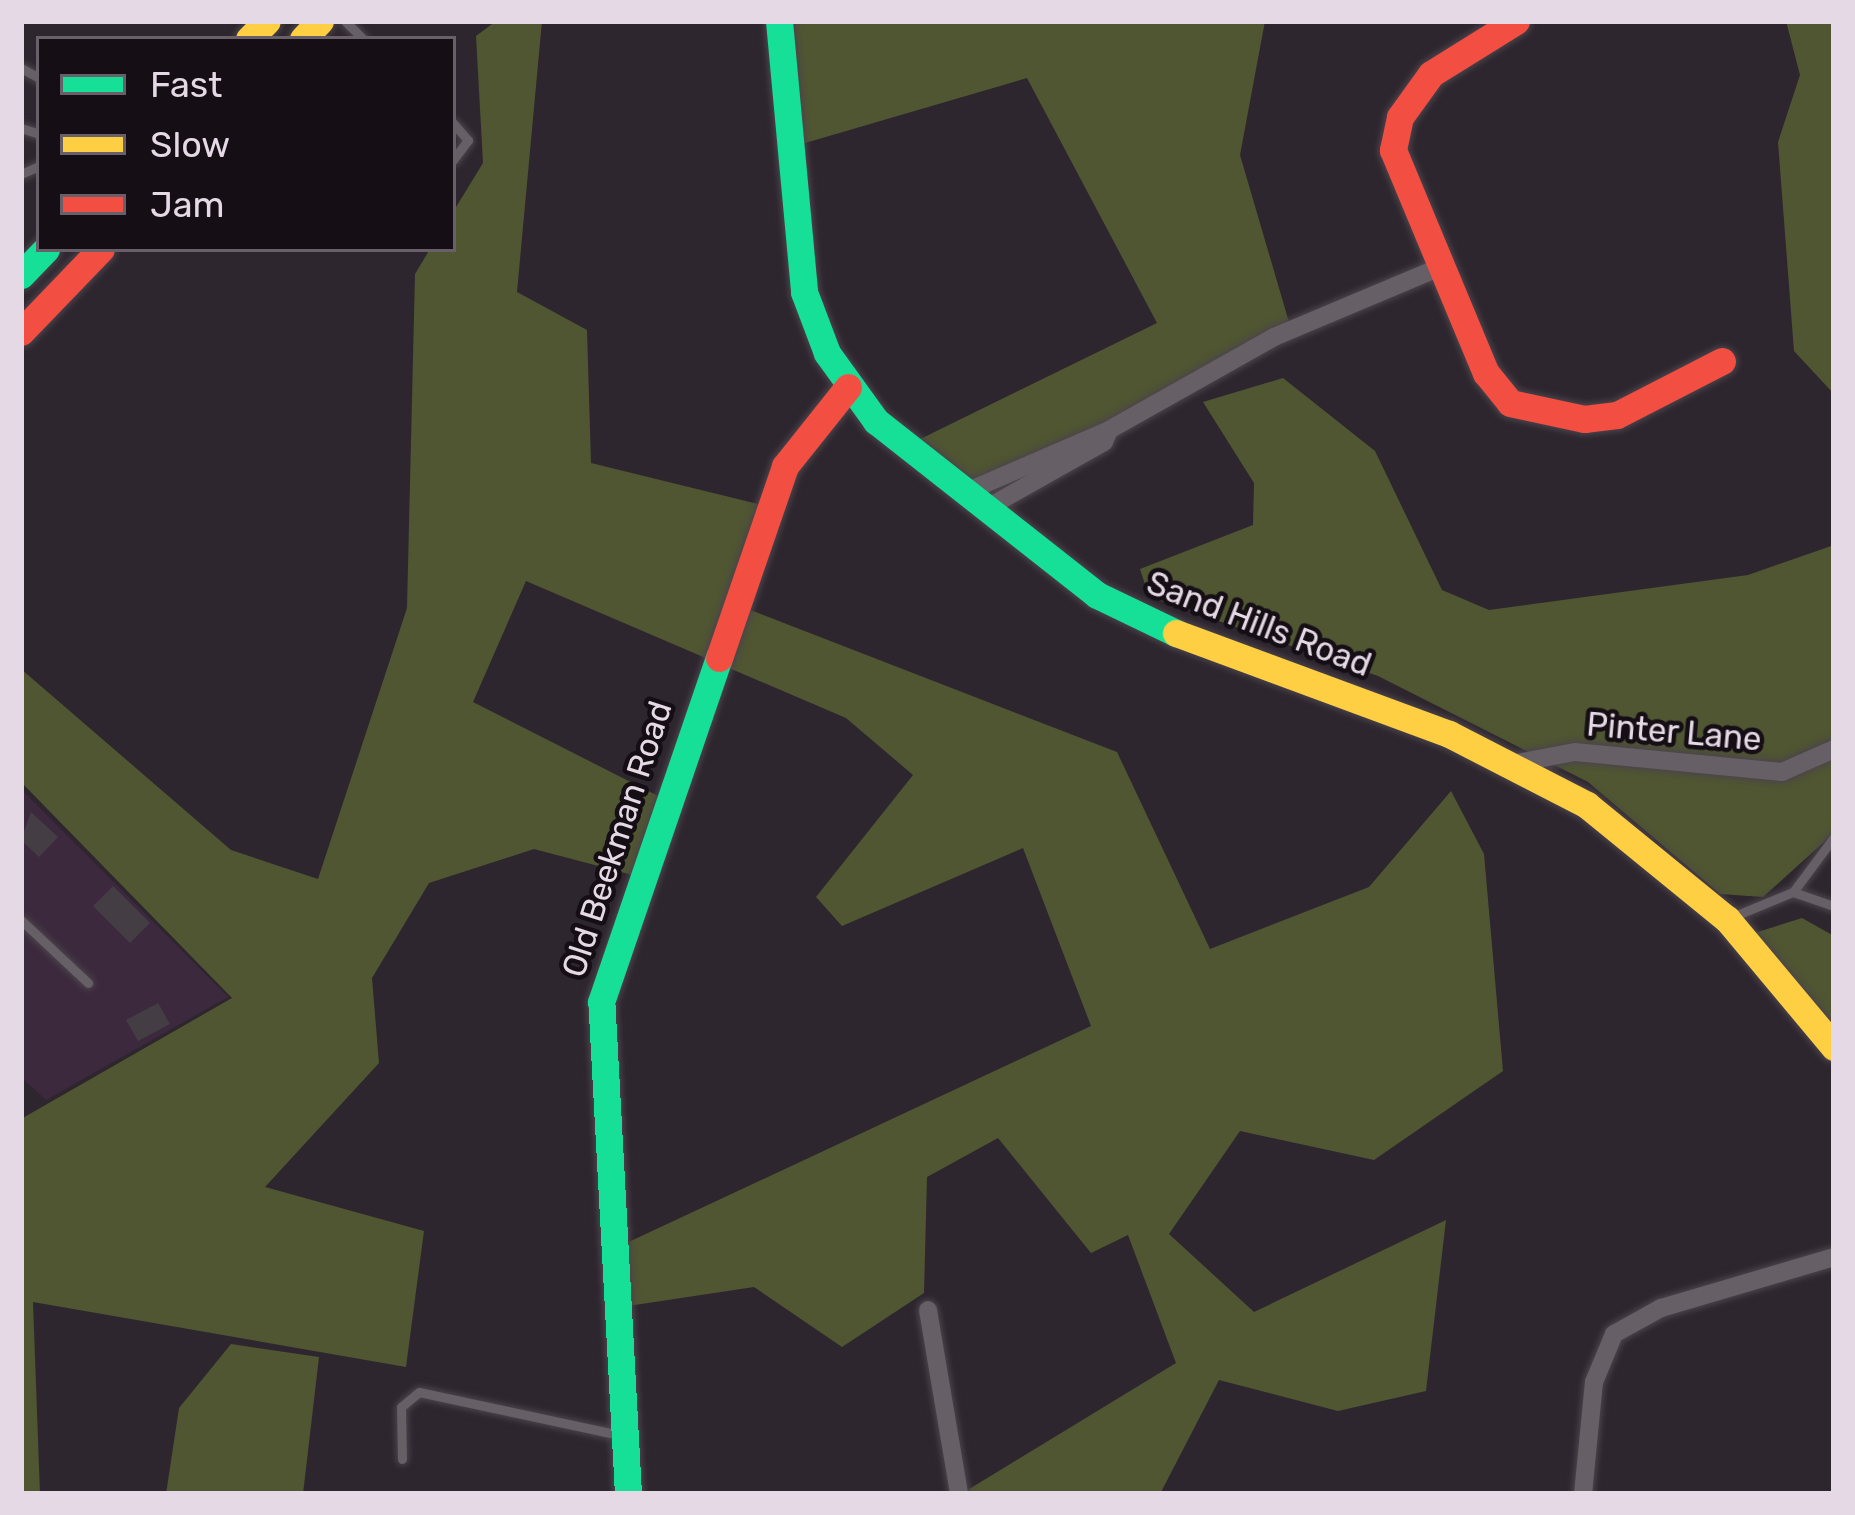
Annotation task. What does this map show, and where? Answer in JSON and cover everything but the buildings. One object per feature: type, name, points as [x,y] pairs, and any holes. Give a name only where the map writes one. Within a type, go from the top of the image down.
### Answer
[{"type":"main road","name":"Sand Hills Road","points":[[779,21],[798,263],[813,320],[848,387],[976,500],[1142,620],[1449,734],[1603,817],[1727,919],[1834,1047]]},
{"type":"main road","points":[[1516,21],[1431,74],[1395,134],[1395,170],[1486,373],[1510,403],[1535,413],[1617,415],[1722,361]]},
{"type":"main road","points":[[21,275],[41,252]]},
{"type":"main road","points":[[21,332],[98,252]]},
{"type":"main road","name":"Old Beekman Road","points":[[628,1494],[629,1436],[598,1074],[602,1002],[785,466],[848,387]]},
{"type":"street","points":[[976,500],[1104,442],[1109,430],[1274,337],[1438,268]]},
{"type":"street","name":"Pinter Lane","points":[[1506,765],[1575,752],[1782,772],[1834,749]]},
{"type":"street","points":[[1583,1494],[1594,1382],[1614,1334],[1660,1308],[1834,1257]]},
{"type":"street","points":[[928,1310],[959,1494]]},
{"type":"lane","points":[[456,126],[468,140],[456,156]]},
{"type":"lane","points":[[1727,919],[1793,892],[1834,837]]},
{"type":"lane","points":[[1793,892],[1834,906]]},
{"type":"lane","points":[[21,920],[88,983]]},
{"type":"lane","points":[[402,1459],[401,1407],[419,1392],[629,1436]]},
{"type":"shaded area","points":[[21,789],[228,997],[46,1100],[21,1077]]},
{"type":"green space","points":[[496,21],[542,21],[517,292],[587,330],[591,463],[770,507],[740,606],[1117,752],[1210,949],[1369,887],[1451,791],[1484,854],[1503,1071],[1374,1160],[1240,1131],[1169,1234],[1254,1312],[1446,1220],[1426,1391],[1338,1411],[1219,1380],[1160,1494],[961,1494],[1176,1363],[1128,1235],[1091,1253],[998,1138],[927,1177],[924,1293],[842,1347],[754,1287],[628,1306],[620,1246],[1091,1026],[1023,848],[842,926],[816,897],[913,775],[846,718],[526,581],[473,702],[666,800],[640,877],[534,849],[429,883],[372,978],[379,1063],[265,1187],[424,1231],[406,1367],[33,1302],[40,1494],[21,1494],[21,1119],[232,998],[21,782],[21,669],[231,850],[318,879],[407,608],[415,274],[428,252],[456,252],[456,207],[483,163],[476,36]]},
{"type":"green space","points":[[776,21],[1265,21],[1240,155],[1291,329],[961,494],[906,446],[1157,323],[1027,78],[788,148]]},
{"type":"green space","points":[[1786,21],[1834,21],[1834,394],[1794,351],[1778,142],[1800,75]]},
{"type":"green space","points":[[1283,378],[1375,451],[1442,590],[1489,610],[1748,575],[1834,545],[1834,833],[1763,897],[1720,894],[1588,782],[1378,676],[1149,597],[1140,569],[1253,525],[1254,483],[1203,402]]},
{"type":"green space","points":[[1802,918],[1834,936],[1834,1065],[1742,937]]},
{"type":"green space","points":[[231,1344],[319,1357],[303,1494],[166,1494],[179,1408]]},
{"type":"traffic: fast","points":[[779,21],[804,292],[827,353],[876,421],[1097,595],[1176,633]]},
{"type":"traffic: fast","points":[[21,275],[43,252]]},
{"type":"traffic: fast","points":[[628,1494],[601,1002],[719,658]]},
{"type":"traffic: slow","points":[[252,36],[267,21]]},
{"type":"traffic: slow","points":[[306,36],[320,21]]},
{"type":"traffic: slow","points":[[1176,633],[1449,734],[1587,805],[1727,919],[1834,1047]]},
{"type":"traffic: jam","points":[[1516,21],[1431,74],[1400,117],[1393,150],[1486,373],[1510,403],[1584,419],[1617,415],[1722,361]]},
{"type":"traffic: jam","points":[[21,332],[98,252]]},
{"type":"traffic: jam","points":[[719,658],[785,466],[848,387]]}]
